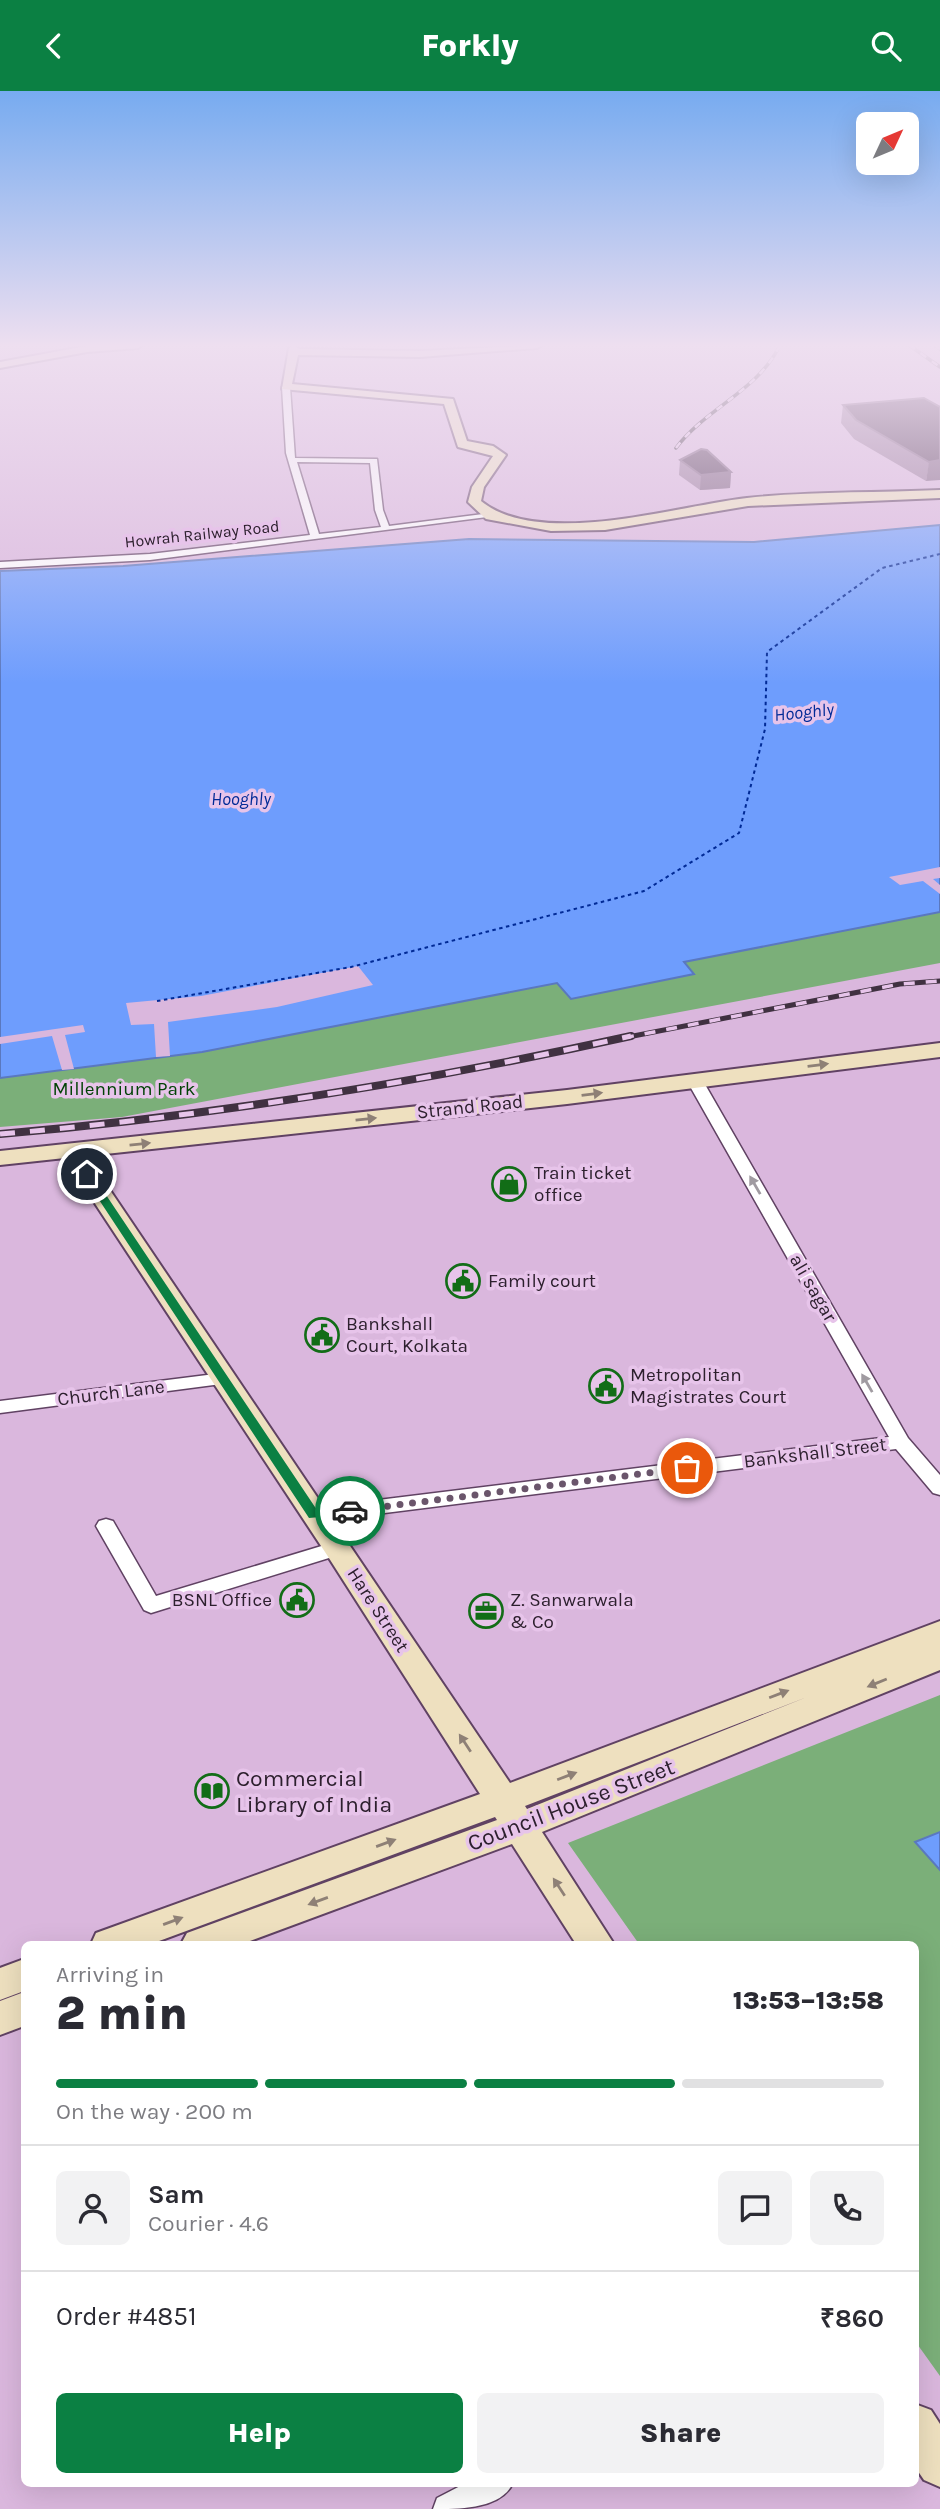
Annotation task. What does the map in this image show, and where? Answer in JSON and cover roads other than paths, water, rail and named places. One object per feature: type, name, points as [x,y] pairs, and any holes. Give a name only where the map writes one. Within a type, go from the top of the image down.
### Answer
[{"type":"main road","points":[[498,458],[478,487],[474,502],[491,516],[551,527],[605,526],[748,502],[940,494]]},
{"type":"main road","name":"Strand Road","points":[[0,1158],[695,1081],[940,1050]]},
{"type":"main road","name":"Hare Street","points":[[72,1151],[313,1515],[338,1548],[594,1941]]},
{"type":"main road","points":[[511,1813],[940,1633]]},
{"type":"main road","name":"Council House Street","points":[[118,1941],[511,1813],[940,1657]]},
{"type":"main road","name":"Council House Street","points":[[207,1941],[511,1813]]},
{"type":"main road","points":[[0,1984],[21,1976]]},
{"type":"main road","points":[[0,2018],[21,2010]]},
{"type":"main road","points":[[919,2432],[940,2464]]},
{"type":"street","points":[[315,537],[292,460],[374,461],[379,510],[386,529]]},
{"type":"street","name":"Howrah Railway Road","points":[[0,565],[138,558],[491,516]]},
{"type":"street","name":"ali sagar","points":[[695,1081],[901,1442],[940,1489]]},
{"type":"street","name":"Church Lane","points":[[0,1407],[223,1379]]},
{"type":"street","name":"Bankshall Street","points":[[313,1515],[901,1442]]},
{"type":"street","points":[[106,1525],[151,1605],[338,1548]]},
{"type":"street","points":[[448,2509],[490,2487]]},
{"type":"water","name":"Hooghly","points":[[940,525],[940,912],[684,962],[694,974],[571,999],[557,983],[202,1052],[0,1078],[0,571],[123,566],[469,539],[754,542]]},
{"type":"water","points":[[940,1832],[940,1870],[915,1842]]},
{"type":"railway","points":[[623,1038],[900,984],[940,981]]},
{"type":"railway","points":[[0,1134],[159,1118],[317,1095],[474,1068],[631,1036]]},
{"type":"place","name":"Train ticket office","points":[[509,1184]]},
{"type":"place","name":"Family court","points":[[463,1281]]},
{"type":"place","name":"Bankshall Court, Kolkata","points":[[322,1335]]},
{"type":"place","name":"Metropolitan Magistrates Court","points":[[606,1386]]},
{"type":"place","name":"BSNL Office","points":[[297,1600]]},
{"type":"place","name":"Z. Sanwarwala & Co","points":[[486,1611]]},
{"type":"place","name":"Commercial Library of India","points":[[212,1791]]},
{"type":"park label","name":"Millennium Park","points":[[124,1089]]}]
